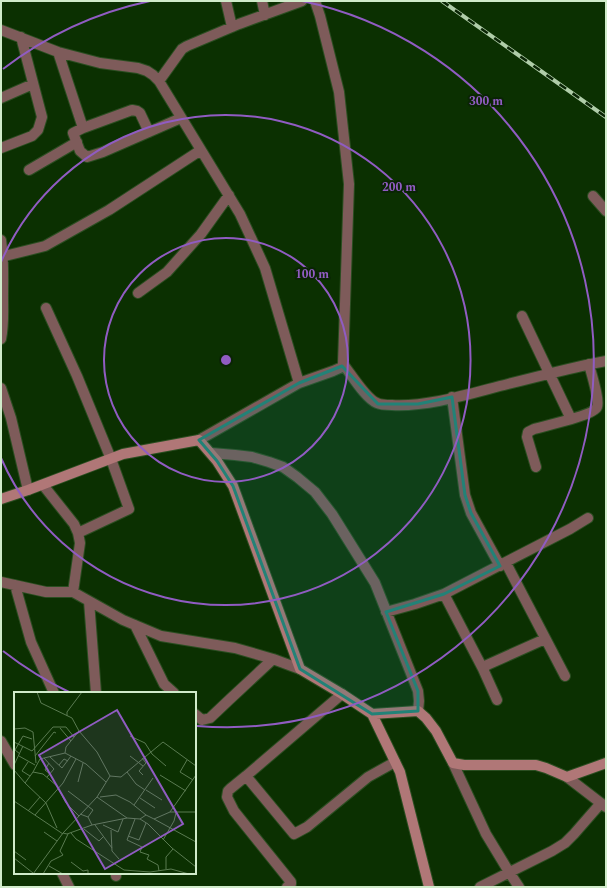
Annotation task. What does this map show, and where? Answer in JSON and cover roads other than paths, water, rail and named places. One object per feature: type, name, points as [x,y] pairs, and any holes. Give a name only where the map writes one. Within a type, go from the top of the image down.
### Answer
[{"type":"street","points":[[226,1],[232,27]]},
{"type":"street","points":[[262,1],[265,15]]},
{"type":"street","points":[[159,81],[182,49],[186,46],[302,1]]},
{"type":"street","points":[[1,499],[43,485],[123,454],[199,440],[299,383],[342,367],[349,184],[339,92],[315,1]]},
{"type":"street","points":[[1,30],[58,52],[100,63],[138,68],[147,71],[159,81],[240,214],[265,268],[299,383]]},
{"type":"street","points":[[1,148],[32,136],[38,130],[42,117],[21,37]]},
{"type":"street","points":[[58,52],[83,128]]},
{"type":"street","points":[[1,98],[33,84]]},
{"type":"street","points":[[149,132],[140,113],[132,110],[73,133],[80,151],[87,157],[103,152],[182,118]]},
{"type":"street","points":[[29,170],[77,142]]},
{"type":"street","points":[[2,256],[46,246],[109,210],[201,150]]},
{"type":"street","points":[[138,293],[167,272],[201,234],[229,195]]},
{"type":"street","points":[[593,196],[606,211]]},
{"type":"street","points":[[1,240],[3,331],[1,338]]},
{"type":"street","points":[[46,308],[77,376],[111,459],[129,508],[78,533]]},
{"type":"street","points":[[522,316],[571,419]]},
{"type":"street","points":[[343,364],[365,393],[374,402],[378,404],[400,405],[452,397],[606,361]]},
{"type":"street","points":[[536,467],[528,432],[596,410],[598,400],[589,364]]},
{"type":"street","points":[[1,388],[11,418],[28,490]]},
{"type":"street","points":[[452,397],[465,495],[471,513],[503,565],[565,676]]},
{"type":"street","points":[[199,440],[217,461],[233,486],[300,669]]},
{"type":"street","points":[[211,453],[246,456],[283,467],[315,492],[332,514],[375,582],[418,691],[418,711]]},
{"type":"street","points":[[43,485],[74,524],[78,533],[80,543],[73,592]]},
{"type":"street","points":[[386,612],[444,594],[503,565],[588,518]]},
{"type":"street","points":[[1,582],[46,592],[73,592],[123,620],[160,636],[235,648],[273,659],[300,669],[372,714],[400,772],[429,887]]},
{"type":"street","points":[[15,585],[30,642],[54,692]]},
{"type":"street","points":[[444,594],[483,669],[497,700]]},
{"type":"street","points":[[89,601],[96,692]]},
{"type":"street","points":[[135,625],[164,684],[173,692]]},
{"type":"street","points":[[483,669],[486,665],[545,639]]},
{"type":"street","points":[[196,715],[202,720],[210,718],[273,659]]},
{"type":"street","points":[[160,692],[164,684]]},
{"type":"street","points":[[287,887],[291,884],[291,882],[234,811],[227,797],[228,791],[342,694]]},
{"type":"street","points":[[372,714],[418,711],[432,724],[453,763],[486,834],[519,887]]},
{"type":"street","points":[[1,741],[14,763]]},
{"type":"street","points":[[246,776],[294,834],[307,827],[368,777],[395,762]]},
{"type":"street","points":[[453,763],[464,765],[536,765],[567,777],[604,805],[565,843],[480,887]]},
{"type":"street","points":[[567,777],[606,763]]},
{"type":"street","points":[[62,874],[69,887]]},
{"type":"railway","points":[[442,1],[606,117]]}]
